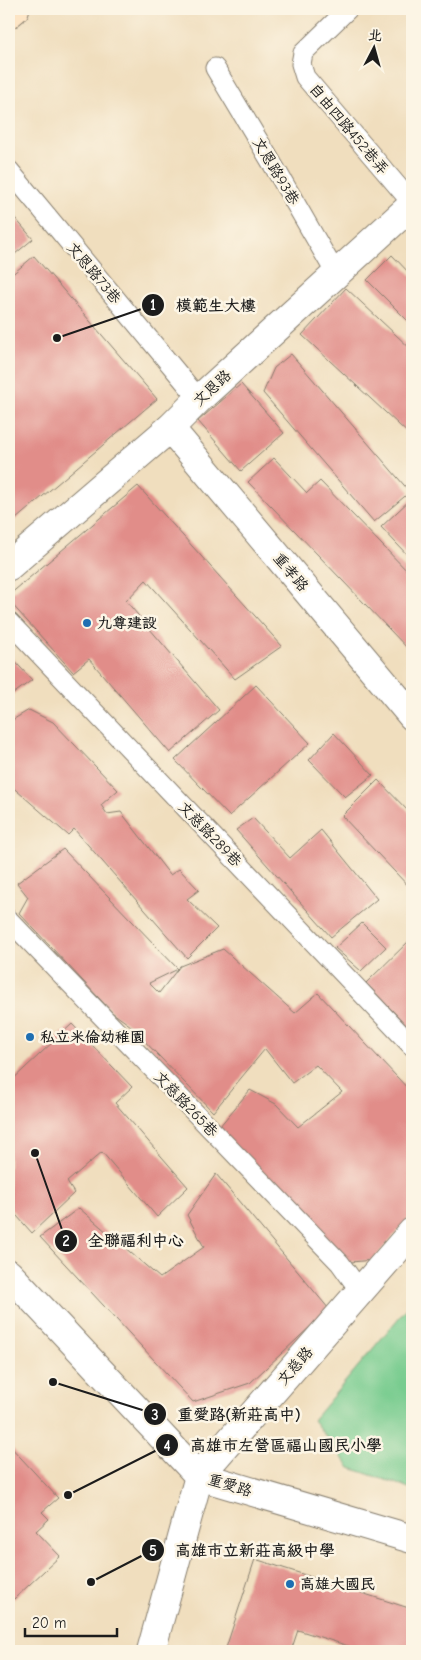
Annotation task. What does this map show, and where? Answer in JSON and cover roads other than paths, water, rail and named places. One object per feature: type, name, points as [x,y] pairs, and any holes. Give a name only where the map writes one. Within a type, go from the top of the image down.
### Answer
[{"type":"street","points":[[9,14],[15,9]]},
{"type":"street","name":"文恩路","points":[[9,566],[170,428],[199,399],[412,204]]},
{"type":"street","name":"重孝路","points":[[170,428],[411,711]]},
{"type":"street","name":"文慈路","points":[[150,1651],[199,1476],[412,1232]]},
{"type":"street","name":"重愛路","points":[[9,1274],[199,1476],[412,1539]]},
{"type":"lane","name":"自由四路452巷弄","points":[[348,9],[303,53],[301,64],[304,77],[412,204]]},
{"type":"lane","name":"文恩路93巷","points":[[214,68],[336,274]]},
{"type":"lane","name":"文恩路73巷","points":[[9,170],[199,399]]},
{"type":"lane","name":"文慈路289巷","points":[[9,622],[412,1046]]},
{"type":"lane","name":"文慈路265巷","points":[[9,920],[340,1264],[360,1291]]},
{"type":"place","name":"模範生大樓","points":[[57,338]]},
{"type":"place","name":"九尊建設","points":[[87,623]]},
{"type":"place","name":"私立米倫幼稚園","points":[[30,1037]]},
{"type":"place","name":"全聯福利中心","points":[[35,1153]]},
{"type":"place","name":"重愛路(新莊高中)","points":[[53,1382]]},
{"type":"place","name":"高雄市左營區福山國民小學","points":[[68,1495]]},
{"type":"place","name":"高雄市立新莊高級中學","points":[[91,1582]]},
{"type":"place","name":"高雄大國民","points":[[290,1584]]}]
